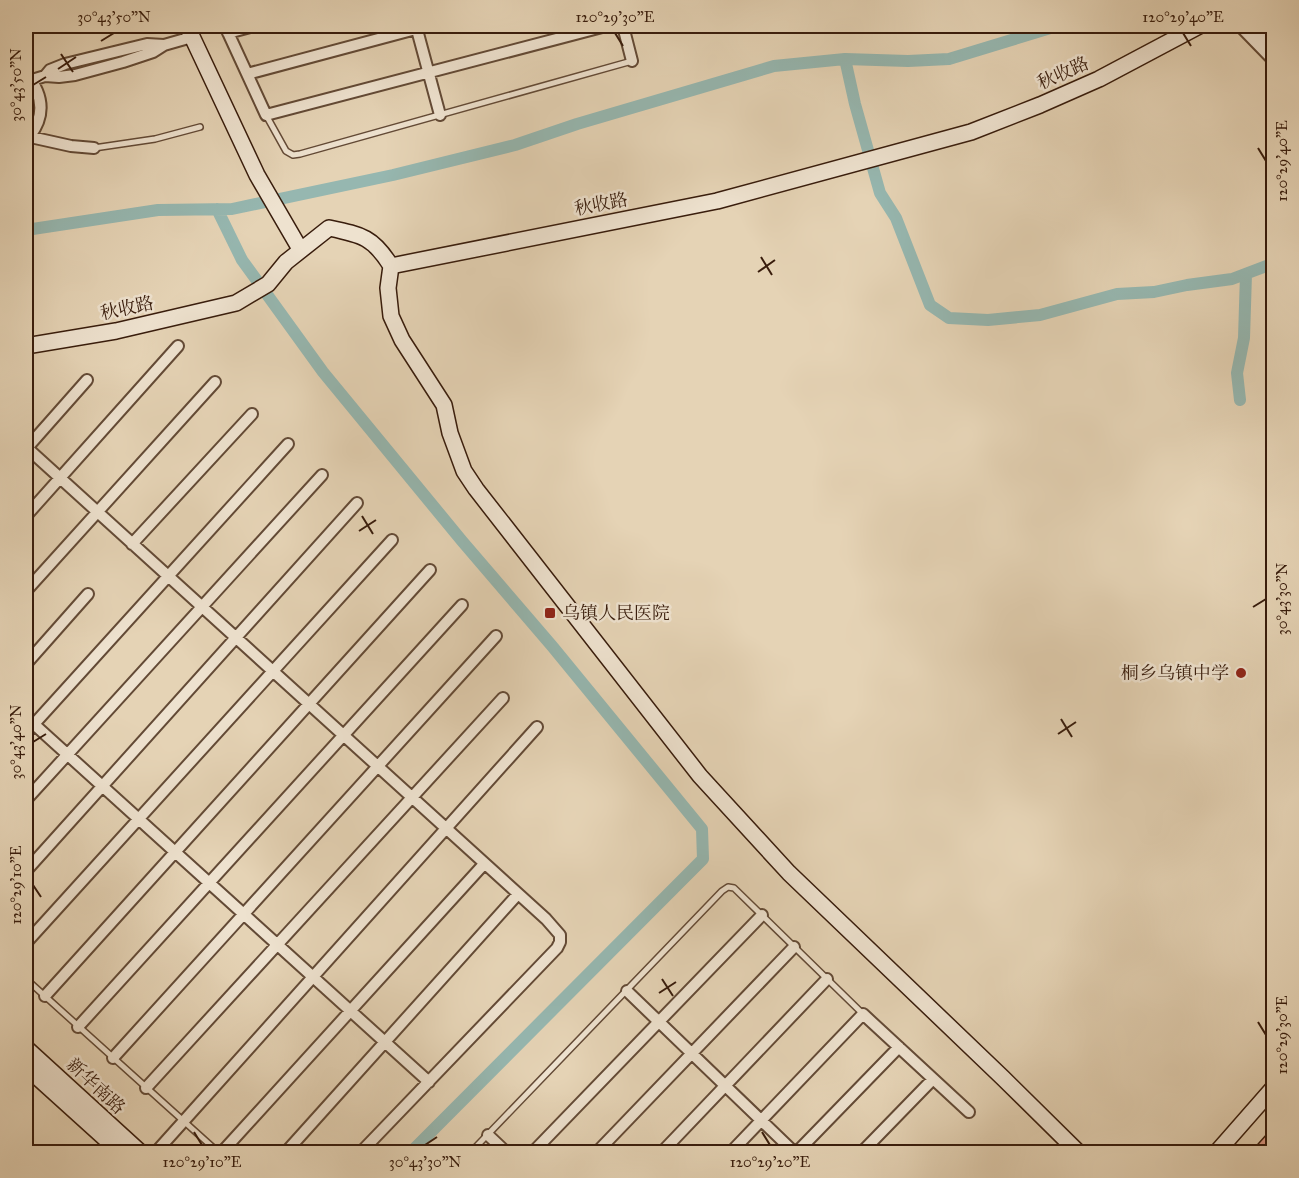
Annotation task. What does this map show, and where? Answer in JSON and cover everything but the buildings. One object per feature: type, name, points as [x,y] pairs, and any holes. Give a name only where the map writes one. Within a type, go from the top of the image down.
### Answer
[{"type":"street","points":[[254,26],[227,29],[266,115],[606,26]]},
{"type":"street","points":[[247,74],[420,26],[428,72],[440,115]]},
{"type":"street","points":[[623,26],[632,62]]},
{"type":"street","name":"秋收路","points":[[26,346],[116,331],[236,303],[268,285],[286,262],[329,228],[357,234],[380,248],[391,266],[717,201],[971,132],[1099,79],[1199,26]]},
{"type":"street","points":[[1240,26],[1274,62]]},
{"type":"street","points":[[1254,26],[1274,45]]},
{"type":"street","points":[[94,148],[71,146],[28,136],[38,125],[42,112],[29,77],[45,76],[50,70],[65,64],[147,44],[164,45],[190,31],[257,175],[300,249]]},
{"type":"street","points":[[391,266],[388,288],[391,316],[402,340],[444,405],[450,434],[464,471],[564,604],[700,776],[789,873],[1078,1152]]},
{"type":"street","points":[[26,516],[178,346]]},
{"type":"street","points":[[87,380],[26,448],[518,894],[560,935],[557,948],[361,1152]]},
{"type":"street","points":[[26,591],[215,381]]},
{"type":"street","points":[[132,544],[252,414]]},
{"type":"street","points":[[26,733],[29,721],[168,576],[288,444]]},
{"type":"street","points":[[26,800],[322,475]]},
{"type":"street","points":[[26,871],[357,504]]},
{"type":"street","points":[[26,943],[392,540]]},
{"type":"street","points":[[45,996],[430,570]]},
{"type":"street","points":[[26,664],[88,594]]},
{"type":"street","points":[[78,1027],[462,605]]},
{"type":"street","points":[[113,1058],[496,636]]},
{"type":"street","points":[[146,1088],[502,698]]},
{"type":"street","points":[[29,721],[429,1082]]},
{"type":"street","points":[[156,1152],[537,727]]},
{"type":"street","points":[[220,1152],[484,864]]},
{"type":"street","points":[[285,1152],[518,894]]},
{"type":"street","points":[[533,1152],[762,915]]},
{"type":"street","points":[[597,1152],[794,947]]},
{"type":"street","points":[[662,1152],[827,979]]},
{"type":"street","points":[[627,991],[796,1152],[899,1047]]},
{"type":"street","points":[[731,1152],[863,1014],[969,1113]]},
{"type":"street","name":"新华南路","points":[[26,1048],[140,1152]]},
{"type":"street","name":"新华南路","points":[[26,1067],[120,1152]]},
{"type":"street","points":[[862,1152],[933,1079]]},
{"type":"street","points":[[1217,1152],[1274,1087]]},
{"type":"street","points":[[488,1135],[506,1152]]},
{"type":"lane","points":[[266,115],[286,151],[293,155],[632,62]]},
{"type":"lane","points":[[94,148],[144,141],[200,127]]},
{"type":"lane","points":[[471,1152],[728,887],[734,888],[863,1014]]},
{"type":"lane","points":[[26,979],[183,1122],[220,1152]]},
{"type":"waterway","points":[[26,230],[158,210],[232,209],[393,175],[515,145],[577,124],[774,66],[845,59],[908,61],[949,59],[1057,26]]},
{"type":"waterway","points":[[845,59],[880,193],[896,218],[930,305],[949,318],[988,320],[1040,315],[1117,294],[1154,292],[1232,279],[1274,263]]},
{"type":"waterway","points":[[217,209],[242,260],[323,372],[702,829],[703,859],[411,1152]]},
{"type":"waterway","points":[[1240,400],[1237,373],[1244,338],[1246,274]]},
{"type":"place","name":"乌镇人民医院","points":[[550,613]]},
{"type":"place","name":"桐乡乌镇中学","points":[[1241,673]]}]
